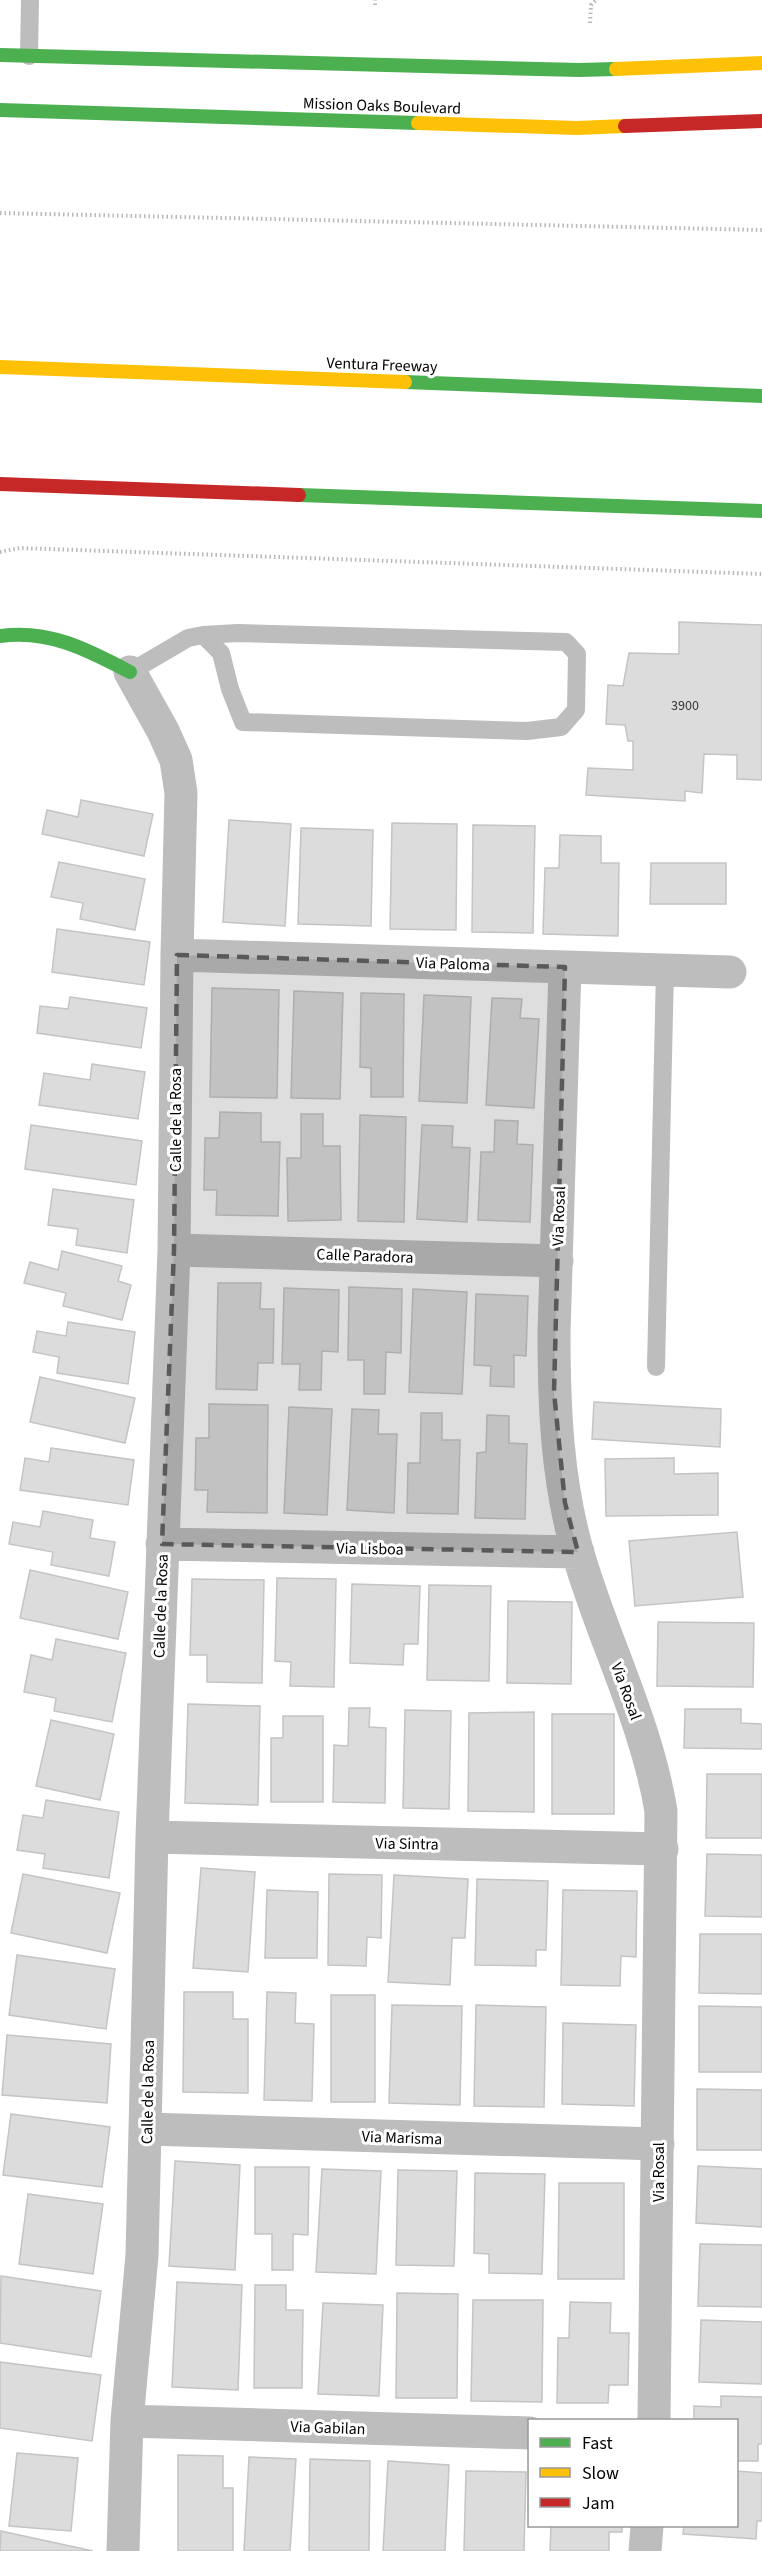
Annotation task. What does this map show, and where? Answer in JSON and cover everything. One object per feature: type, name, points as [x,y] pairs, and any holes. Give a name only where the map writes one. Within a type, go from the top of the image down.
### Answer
[{"type":"main road","points":[[0,55],[579,70],[762,63]]},
{"type":"main road","points":[[15,68],[29,56]]},
{"type":"main road","name":"Mission Oaks Boulevard","points":[[0,110],[577,128],[762,121]]},
{"type":"main road","name":"Ventura Freeway","points":[[0,367],[762,396]]},
{"type":"main road","points":[[0,484],[762,511]]},
{"type":"main road","points":[[0,636],[35,634],[70,642],[130,672]]},
{"type":"street","name":"Calle de la Rosa","points":[[123,2551],[127,2421],[142,2255],[152,1837],[174,1250],[181,793],[176,760],[163,731],[130,672]]},
{"type":"street","name":"Via Paloma","points":[[177,955],[730,972]]},
{"type":"street","name":"Via Rosal","points":[[565,967],[554,1392],[558,1451],[565,1503],[578,1552],[655,1776],[661,1811],[654,2419]]},
{"type":"street","name":"Calle Paradora","points":[[174,1250],[557,1261]]},
{"type":"street","name":"Via Lisboa","points":[[162,1544],[578,1552]]},
{"type":"street","name":"Via Sintra","points":[[152,1837],[662,1850]]},
{"type":"street","name":"Via Marisma","points":[[146,2129],[658,2144]]},
{"type":"street","name":"Via Gabilan","points":[[127,2421],[528,2433]]},
{"type":"street","points":[[645,2551],[647,2527]]},
{"type":"lane","points":[[29,56],[30,0]]},
{"type":"lane","points":[[130,672],[188,638],[203,634],[566,642],[576,654],[576,710],[561,727],[527,731],[243,722],[230,689],[220,653],[203,634]]},
{"type":"lane","points":[[656,1367],[665,969]]},
{"type":"path","points":[[590,23],[591,5],[596,0]]},
{"type":"path","points":[[0,213],[186,219],[762,230]]},
{"type":"path","points":[[0,552],[20,548],[762,574]]},
{"type":"highlighted area","points":[[177,955],[565,967],[554,1392],[565,1503],[578,1552],[162,1544],[174,1250]]},
{"type":"building","points":[[679,622],[762,625],[762,780],[737,779],[737,755],[704,754],[702,793],[685,791],[685,801],[586,795],[588,768],[633,770],[633,741],[628,741],[625,725],[606,724],[608,685],[623,686],[629,653],[679,654]]},
{"type":"building","points":[[81,800],[153,814],[144,856],[42,834],[47,810],[78,817]]},
{"type":"building","points":[[229,820],[291,824],[285,926],[223,922]]},
{"type":"building","points":[[392,823],[457,824],[456,930],[390,929]]},
{"type":"building","points":[[473,825],[535,826],[533,933],[472,932]]},
{"type":"building","points":[[301,828],[373,830],[371,926],[298,924]]},
{"type":"building","points":[[560,835],[601,836],[601,863],[619,863],[618,936],[543,934],[545,868],[559,868]]},
{"type":"building","points":[[59,862],[145,879],[135,930],[80,919],[83,903],[51,897]]},
{"type":"building","points":[[651,863],[726,863],[726,904],[650,904]]},
{"type":"building","points":[[57,929],[150,942],[144,985],[52,972]]},
{"type":"building","points":[[212,988],[279,990],[277,1098],[210,1097]]},
{"type":"building","points":[[294,991],[343,993],[340,1099],[291,1098]]},
{"type":"building","points":[[361,993],[404,994],[403,1097],[371,1097],[371,1068],[360,1067]]},
{"type":"building","points":[[424,995],[471,997],[467,1103],[419,1101]]},
{"type":"building","points":[[70,997],[147,1008],[141,1048],[37,1033],[40,1006],[68,1009]]},
{"type":"building","points":[[492,998],[522,999],[520,1018],[539,1019],[534,1108],[486,1105]]},
{"type":"building","points":[[92,1064],[145,1072],[138,1119],[39,1105],[44,1073],[90,1080]]},
{"type":"building","points":[[220,1112],[261,1113],[261,1142],[280,1142],[278,1216],[216,1215],[217,1190],[204,1190],[205,1138],[219,1138]]},
{"type":"building","points":[[301,1114],[323,1114],[323,1146],[340,1146],[341,1220],[288,1221],[287,1158],[301,1158]]},
{"type":"building","points":[[360,1115],[406,1117],[404,1222],[358,1221]]},
{"type":"building","points":[[495,1120],[518,1121],[517,1144],[533,1145],[530,1222],[478,1220],[481,1152],[494,1152]]},
{"type":"building","points":[[31,1125],[142,1141],[136,1185],[25,1169]]},
{"type":"building","points":[[422,1125],[453,1126],[452,1147],[470,1148],[467,1222],[417,1219]]},
{"type":"building","points":[[53,1189],[134,1200],[127,1253],[76,1245],[78,1229],[48,1225]]},
{"type":"building","points":[[62,1251],[122,1266],[118,1281],[131,1285],[122,1320],[63,1306],[66,1293],[24,1283],[30,1262],[58,1270]]},
{"type":"building","points":[[218,1283],[261,1283],[260,1309],[274,1309],[273,1363],[258,1363],[257,1390],[216,1389]]},
{"type":"building","points":[[349,1287],[402,1289],[401,1353],[386,1352],[385,1394],[364,1394],[364,1360],[348,1360]]},
{"type":"building","points":[[284,1288],[339,1290],[338,1352],[322,1351],[321,1390],[299,1390],[300,1364],[282,1364]]},
{"type":"building","points":[[413,1289],[467,1292],[462,1394],[409,1392]]},
{"type":"building","points":[[476,1294],[528,1296],[526,1356],[514,1355],[514,1387],[490,1386],[491,1366],[474,1365]]},
{"type":"building","points":[[68,1322],[135,1332],[128,1384],[57,1373],[59,1357],[33,1352],[37,1331],[66,1336]]},
{"type":"building","points":[[40,1377],[135,1398],[125,1443],[30,1422]]},
{"type":"building","points":[[594,1402],[721,1409],[720,1447],[592,1439]]},
{"type":"building","points":[[209,1404],[268,1405],[267,1513],[207,1512],[208,1490],[195,1490],[196,1438],[209,1438]]},
{"type":"building","points":[[289,1407],[332,1409],[327,1515],[284,1513]]},
{"type":"building","points":[[352,1409],[379,1410],[378,1434],[397,1434],[394,1513],[347,1510]]},
{"type":"building","points":[[421,1413],[442,1413],[442,1440],[460,1440],[458,1514],[407,1513],[408,1463],[420,1463]]},
{"type":"building","points":[[487,1415],[509,1416],[509,1443],[527,1444],[525,1519],[475,1518],[477,1453],[486,1452]]},
{"type":"building","points":[[51,1448],[134,1460],[128,1505],[20,1490],[25,1458],[49,1462]]},
{"type":"building","points":[[674,1458],[674,1474],[718,1473],[718,1515],[606,1516],[605,1459]]},
{"type":"building","points":[[43,1511],[93,1520],[90,1538],[115,1542],[109,1576],[51,1565],[53,1552],[9,1544],[13,1522],[40,1527]]},
{"type":"building","points":[[737,1532],[743,1597],[635,1606],[629,1541]]},
{"type":"building","points":[[30,1570],[128,1592],[118,1639],[20,1618]]},
{"type":"building","points":[[277,1578],[336,1579],[334,1687],[290,1686],[291,1662],[275,1661]]},
{"type":"building","points":[[192,1579],[264,1580],[262,1683],[207,1682],[207,1655],[190,1655]]},
{"type":"building","points":[[352,1584],[420,1586],[418,1644],[404,1644],[403,1665],[350,1663]]},
{"type":"building","points":[[429,1585],[491,1586],[489,1681],[427,1680]]},
{"type":"building","points":[[508,1601],[572,1602],[571,1684],[507,1683]]},
{"type":"building","points":[[658,1622],[754,1623],[753,1687],[657,1686]]},
{"type":"building","points":[[56,1639],[126,1653],[112,1722],[54,1711],[56,1698],[24,1692],[31,1655],[52,1660]]},
{"type":"building","points":[[188,1704],[260,1706],[258,1805],[185,1803]]},
{"type":"building","points":[[349,1708],[370,1708],[369,1727],[386,1728],[385,1803],[333,1802],[334,1745],[348,1746]]},
{"type":"building","points":[[685,1709],[741,1709],[741,1723],[762,1724],[762,1749],[684,1748]]},
{"type":"building","points":[[405,1710],[451,1711],[449,1809],[403,1808]]},
{"type":"building","points":[[534,1712],[534,1812],[468,1811],[469,1713]]},
{"type":"building","points":[[552,1714],[614,1714],[614,1814],[552,1814]]},
{"type":"building","points":[[283,1716],[323,1716],[323,1802],[271,1802],[271,1738],[283,1738]]},
{"type":"building","points":[[51,1720],[114,1734],[100,1800],[36,1786]]},
{"type":"building","points":[[707,1774],[762,1774],[762,1838],[706,1838]]},
{"type":"building","points":[[46,1800],[119,1812],[109,1878],[43,1868],[45,1854],[17,1850],[23,1815],[43,1818]]},
{"type":"building","points":[[707,1854],[762,1855],[762,1917],[705,1916]]},
{"type":"building","points":[[201,1868],[255,1872],[248,1972],[193,1968]]},
{"type":"building","points":[[23,1874],[120,1893],[107,1953],[11,1933]]},
{"type":"building","points":[[329,1874],[382,1875],[381,1938],[367,1937],[366,1966],[328,1965]]},
{"type":"building","points":[[394,1875],[468,1879],[465,1938],[452,1938],[450,1985],[388,1982]]},
{"type":"building","points":[[477,1879],[548,1881],[546,1950],[536,1950],[536,1966],[475,1965]]},
{"type":"building","points":[[267,1890],[318,1892],[317,1958],[265,1958]]},
{"type":"building","points":[[563,1890],[637,1891],[636,1957],[621,1956],[620,1986],[561,1985]]},
{"type":"building","points":[[700,1934],[762,1934],[762,1994],[699,1993]]},
{"type":"building","points":[[17,1955],[115,1969],[106,2029],[9,2015]]},
{"type":"building","points":[[184,1992],[233,1992],[233,2019],[248,2019],[248,2093],[183,2092]]},
{"type":"building","points":[[267,1992],[296,1993],[295,2023],[314,2024],[312,2101],[264,2100]]},
{"type":"building","points":[[331,1995],[375,1995],[375,2102],[331,2102]]},
{"type":"building","points":[[392,2005],[462,2006],[460,2105],[389,2103]]},
{"type":"building","points":[[476,2005],[546,2007],[544,2107],[474,2106]]},
{"type":"building","points":[[699,2006],[762,2007],[762,2072],[699,2072]]},
{"type":"building","points":[[563,2023],[636,2025],[634,2106],[562,2104]]},
{"type":"building","points":[[7,2035],[111,2044],[107,2103],[2,2095]]},
{"type":"building","points":[[697,2089],[762,2090],[762,2150],[697,2150]]},
{"type":"building","points":[[11,2114],[110,2127],[102,2187],[3,2175]]},
{"type":"building","points":[[175,2161],[240,2165],[235,2270],[169,2266]]},
{"type":"building","points":[[698,2166],[762,2169],[762,2227],[696,2223]]},
{"type":"building","points":[[255,2167],[309,2167],[308,2235],[293,2234],[293,2270],[272,2270],[272,2234],[255,2234]]},
{"type":"building","points":[[322,2169],[381,2171],[376,2274],[316,2272]]},
{"type":"building","points":[[398,2170],[457,2171],[454,2266],[396,2265]]},
{"type":"building","points":[[475,2173],[545,2174],[542,2274],[489,2273],[489,2254],[474,2253]]},
{"type":"building","points":[[559,2183],[624,2183],[624,2279],[558,2279]]},
{"type":"building","points":[[28,2194],[103,2204],[93,2274],[19,2264]]},
{"type":"building","points":[[700,2244],[762,2245],[762,2307],[698,2306]]},
{"type":"building","points":[[1,2276],[101,2291],[91,2357],[0,2343]]},
{"type":"building","points":[[177,2282],[242,2285],[238,2390],[172,2387]]},
{"type":"building","points":[[255,2285],[286,2285],[286,2310],[303,2310],[302,2388],[254,2388]]},
{"type":"building","points":[[397,2293],[458,2294],[457,2398],[396,2398]]},
{"type":"building","points":[[473,2300],[543,2300],[542,2402],[471,2401]]},
{"type":"building","points":[[570,2302],[611,2303],[610,2333],[629,2333],[628,2385],[609,2385],[608,2403],[557,2403],[558,2338],[569,2338]]},
{"type":"building","points":[[323,2303],[383,2305],[379,2396],[318,2394]]},
{"type":"building","points":[[701,2320],[762,2322],[762,2384],[699,2382]]},
{"type":"building","points":[[0,2362],[101,2375],[92,2441],[0,2428]]},
{"type":"building","points":[[721,2396],[762,2397],[762,2444],[758,2444],[758,2461],[738,2461],[738,2419],[694,2419],[694,2406],[721,2407]]},
{"type":"building","points":[[17,2453],[78,2458],[71,2531],[9,2526]]},
{"type":"building","points":[[178,2455],[223,2456],[223,2488],[233,2488],[233,2551],[178,2551]]},
{"type":"building","points":[[249,2457],[296,2459],[290,2551],[244,2551]]},
{"type":"building","points":[[310,2459],[370,2461],[369,2551],[309,2551]]},
{"type":"building","points":[[388,2461],[449,2465],[445,2551],[383,2551]]},
{"type":"building","points":[[466,2471],[526,2472],[524,2551],[464,2551]]},
{"type":"building","points":[[738,2471],[762,2473],[762,2521],[757,2521],[756,2539],[683,2534],[684,2527],[738,2527]]},
{"type":"building","points":[[551,2527],[622,2527],[622,2532],[609,2532],[609,2551],[550,2551]]},
{"type":"building","points":[[1,2531],[93,2551],[0,2551]]},
{"type":"traffic: fast","points":[[0,55],[579,70],[616,69]]},
{"type":"traffic: fast","points":[[0,110],[418,123]]},
{"type":"traffic: fast","points":[[405,382],[762,396]]},
{"type":"traffic: fast","points":[[299,495],[762,511]]},
{"type":"traffic: fast","points":[[0,636],[35,636],[68,643],[130,672]]},
{"type":"traffic: slow","points":[[616,69],[762,63]]},
{"type":"traffic: slow","points":[[418,123],[577,128],[625,126]]},
{"type":"traffic: slow","points":[[0,367],[405,382]]},
{"type":"traffic: jam","points":[[625,126],[762,121]]},
{"type":"traffic: jam","points":[[0,484],[299,495]]}]
